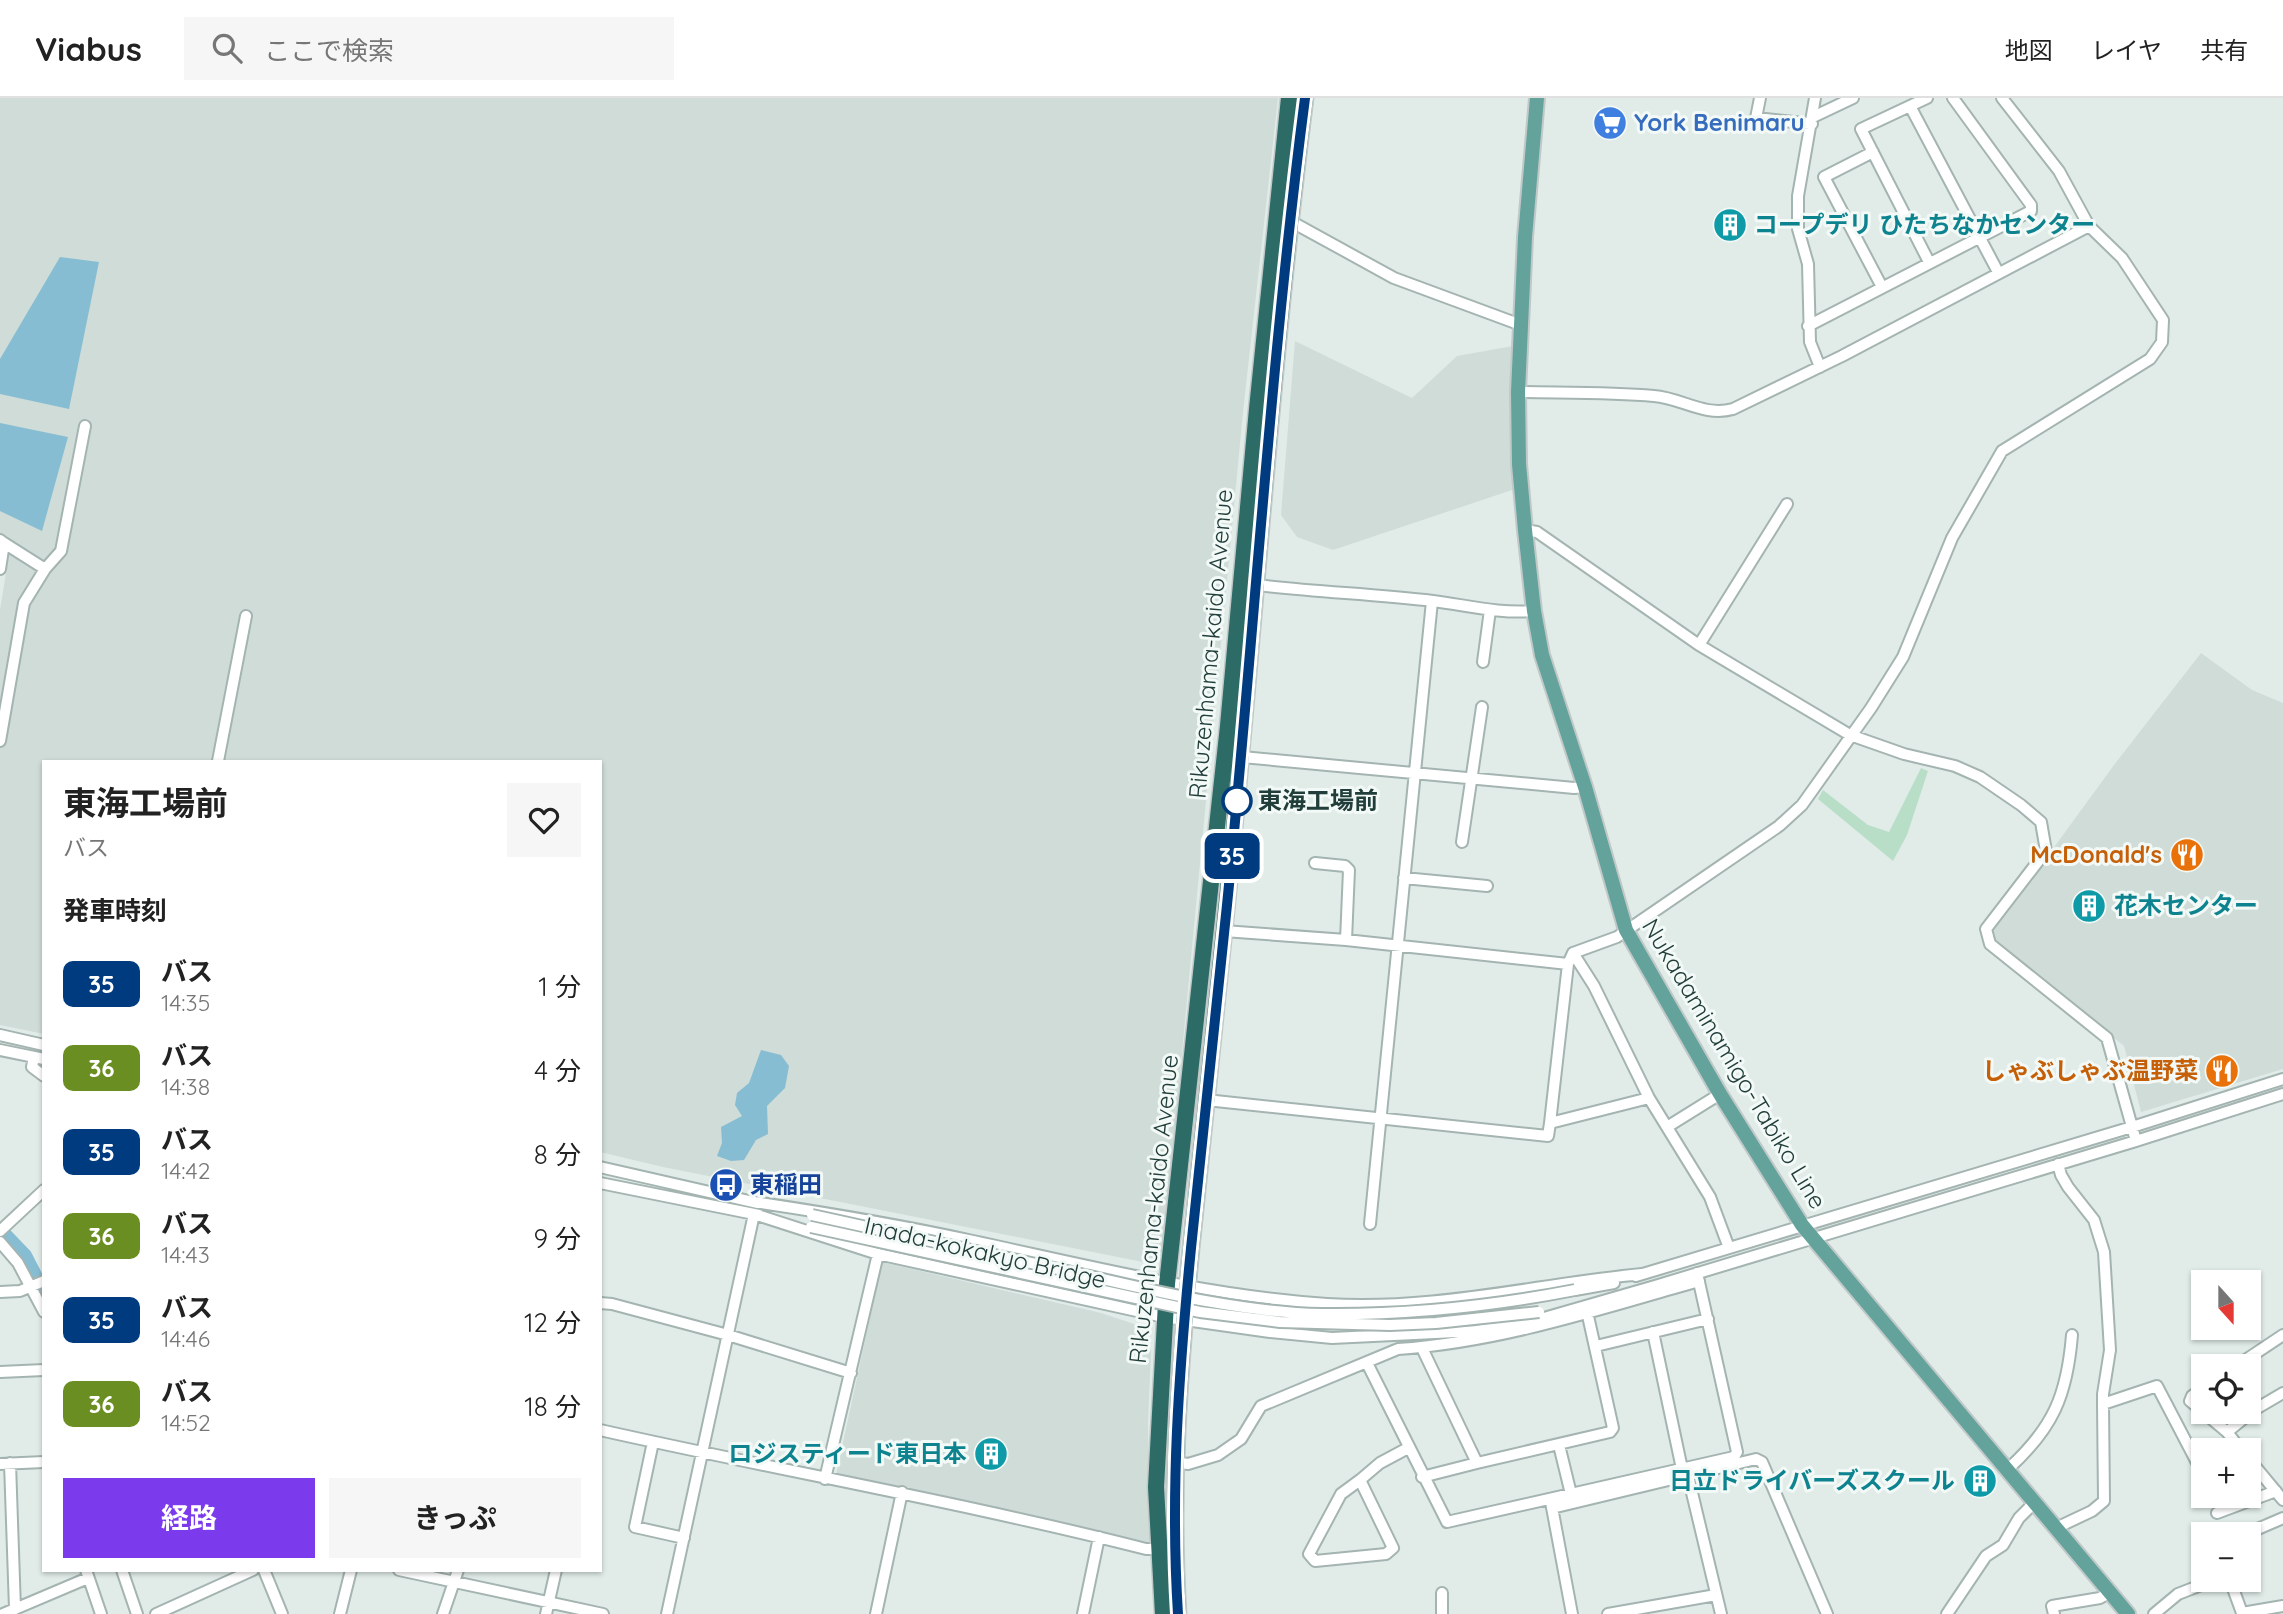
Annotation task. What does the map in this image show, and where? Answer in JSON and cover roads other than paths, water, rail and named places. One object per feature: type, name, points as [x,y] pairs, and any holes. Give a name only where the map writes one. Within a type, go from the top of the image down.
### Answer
[{"type":"highway","name":"Rikuzenhama-kaido Avenue","points":[[1178,1614],[1156,1487],[1164,1317],[1228,726],[1289,98]]},
{"type":"highway","name":"Rikuzenhama-kaido Avenue","points":[[1163,1614],[1187,1287],[1242,757],[1256,585],[1305,98]]},
{"type":"main road","name":"Nukadaminamigo-Tabiko Line","points":[[1536,98],[1525,237],[1518,392],[1519,464],[1525,530],[1542,655],[1585,787],[1626,930],[1720,1094],[1802,1225],[2128,1614]]},
{"type":"street","points":[[1760,98],[1756,118],[1813,120],[1853,98]]},
{"type":"street","points":[[1815,98],[1798,196],[1798,229],[1808,264],[1810,342],[1820,367]]},
{"type":"street","points":[[1927,98],[1861,129],[1929,262]]},
{"type":"street","points":[[1808,326],[2031,211],[2031,205],[1953,98]]},
{"type":"street","points":[[1224,931],[1571,959],[1616,937],[1779,826],[1801,805],[1871,708],[1903,657],[1952,538],[2002,451],[2150,359],[2162,342],[2163,320],[2122,258],[2089,226],[2059,171],[2002,98]]},
{"type":"street","points":[[1910,106],[1998,272]]},
{"type":"street","points":[[1872,152],[1824,177],[1882,287]]},
{"type":"street","points":[[1292,222],[1394,278],[1521,325]]},
{"type":"street","points":[[1518,392],[1656,396],[1698,409],[1722,412],[1733,409],[1820,367],[2089,226]]},
{"type":"street","points":[[0,741],[24,603],[45,569],[61,551],[85,426]]},
{"type":"street","points":[[1699,645],[1787,504]]},
{"type":"street","points":[[1525,530],[1537,532],[1699,645],[1850,735],[1903,754],[1955,766],[1980,777],[2041,822],[2046,851],[1986,929],[1990,944],[2107,1038],[2136,1141]]},
{"type":"street","points":[[0,569],[2,542],[45,569]]},
{"type":"street","points":[[1256,585],[1320,593],[1432,601],[1490,610],[1534,611]]},
{"type":"street","points":[[1370,1224],[1432,601]]},
{"type":"street","points":[[1483,662],[1490,610]]},
{"type":"street","points":[[218,760],[246,616]]},
{"type":"street","points":[[1462,842],[1482,707]]},
{"type":"street","points":[[1242,757],[1414,775],[1585,787]]},
{"type":"street","points":[[1315,863],[1345,866],[1349,870],[1346,940]]},
{"type":"street","points":[[1404,878],[1487,886]]},
{"type":"street","points":[[1571,959],[1594,986],[1649,1098],[1710,1197],[1729,1248]]},
{"type":"street","points":[[1206,1100],[1548,1136],[1571,959]]},
{"type":"street","points":[[0,1035],[42,1045]]},
{"type":"street","points":[[0,1050],[39,1058],[32,1067],[42,1074]]},
{"type":"street","points":[[602,1167],[754,1202],[864,1218],[1167,1284],[1251,1297],[1328,1304],[1385,1305],[1440,1302],[1589,1279],[1642,1274],[2283,1079]]},
{"type":"street","points":[[1667,1127],[1720,1094]]},
{"type":"street","points":[[602,1183],[754,1214],[878,1254],[1164,1317],[1332,1338],[1395,1337],[1476,1331],[1587,1308],[1698,1277],[1814,1238],[2283,1094]]},
{"type":"street","points":[[1550,1123],[1649,1098]]},
{"type":"street","points":[[2056,1528],[2092,1511],[2104,1501],[2103,1394],[2110,1350],[2104,1252],[2094,1220],[2068,1186],[2058,1164]]},
{"type":"street","points":[[0,1231],[42,1192]]},
{"type":"street","name":"Inada-kokakyo Bridge","points":[[754,1202],[1201,1301],[1320,1314],[1410,1312],[1507,1303],[1608,1284],[1642,1274]]},
{"type":"street","points":[[667,1614],[754,1214]]},
{"type":"street","name":"Inada-kokakyo Bridge","points":[[754,1214],[1200,1312],[1280,1322],[1390,1325],[1436,1323],[1587,1308]]},
{"type":"street","points":[[0,1242],[18,1263],[42,1308]]},
{"type":"street","points":[[825,1479],[878,1254]]},
{"type":"street","points":[[1367,1363],[1422,1477],[1447,1522],[1551,1504],[1685,1472],[1734,1457],[1737,1452],[1698,1277]]},
{"type":"street","points":[[0,1292],[20,1291],[42,1283]]},
{"type":"street","points":[[602,1303],[728,1335],[851,1373]]},
{"type":"street","points":[[1422,1477],[1610,1432],[1613,1427],[1587,1308]]},
{"type":"street","points":[[1174,1462],[1188,1464],[1218,1455],[1241,1439],[1261,1406],[1398,1349],[1422,1348],[1536,1328],[1587,1308]]},
{"type":"street","points":[[1596,1346],[1707,1319]]},
{"type":"street","points":[[1653,1332],[1721,1614]]},
{"type":"street","points":[[2008,1469],[2028,1451],[2055,1412],[2063,1394],[2072,1335]]},
{"type":"street","points":[[2254,1354],[2283,1335]]},
{"type":"street","points":[[1422,1348],[1477,1463]]},
{"type":"street","points":[[0,1372],[42,1370]]},
{"type":"street","points":[[2103,1404],[2157,1386],[2191,1451]]},
{"type":"street","points":[[2227,1432],[2254,1410],[2283,1393]]},
{"type":"street","points":[[2217,1424],[2232,1438]]},
{"type":"street","points":[[602,1430],[825,1479],[902,1492],[1146,1549],[1166,1549]]},
{"type":"street","points":[[653,1442],[635,1527],[684,1538]]},
{"type":"street","points":[[1559,1445],[1571,1494]]},
{"type":"street","points":[[1360,1480],[1393,1548],[1386,1554],[1315,1561],[1309,1554],[1341,1494],[1380,1463],[1408,1448]]},
{"type":"street","points":[[1551,1504],[1571,1494],[1756,1459],[1762,1462],[1827,1614]]},
{"type":"street","points":[[15,1609],[5,1463],[42,1462]]},
{"type":"street","points":[[2261,1475],[2283,1500]]},
{"type":"street","points":[[2217,1513],[2276,1491]]},
{"type":"street","points":[[876,1614],[902,1492]]},
{"type":"street","points":[[1947,1614],[1986,1556],[2003,1545],[2020,1518],[2035,1502]]},
{"type":"street","points":[[1551,1504],[1572,1614]]},
{"type":"street","points":[[2261,1528],[2283,1518]]},
{"type":"street","points":[[1083,1614],[1099,1537]]},
{"type":"street","points":[[123,1572],[137,1614]]},
{"type":"street","points":[[265,1572],[282,1614]]},
{"type":"street","points":[[340,1614],[350,1572]]},
{"type":"street","points":[[407,1572],[603,1614]]},
{"type":"street","points":[[443,1614],[457,1572]]},
{"type":"street","points":[[546,1614],[556,1572]]},
{"type":"street","points":[[3,1614],[87,1574],[101,1614]]},
{"type":"street","points":[[156,1614],[226,1575]]},
{"type":"street","points":[[2154,1614],[2178,1594],[2191,1589]]},
{"type":"street","points":[[2054,1614],[2052,1606],[2100,1598],[2110,1592]]},
{"type":"street","points":[[2234,1592],[2242,1613],[2283,1606]]},
{"type":"street","points":[[1442,1593],[1442,1614]]},
{"type":"street","points":[[1608,1614],[1716,1595]]},
{"type":"water","points":[[60,257],[99,262],[69,409],[0,394],[0,359]]},
{"type":"water","points":[[0,423],[68,437],[42,531],[0,511]]},
{"type":"water","points":[[761,1050],[781,1055],[789,1066],[785,1088],[767,1106],[768,1134],[756,1140],[744,1160],[731,1161],[717,1156],[722,1143],[721,1127],[742,1116],[735,1105],[737,1093],[749,1083]]},
{"type":"waterway","points":[[0,1233],[23,1257],[42,1294]]},
{"type":"place","name":"York Benimaru","points":[[1610,123]]},
{"type":"place","name":"コープデリ ひたちなかセンター","points":[[1730,225]]},
{"type":"place","name":"東海工場前","points":[[1237,801]]},
{"type":"place","name":"McDonald's","points":[[2187,855]]},
{"type":"place","name":"花木センター","points":[[2089,906]]},
{"type":"place","name":"しゃぶしゃぶ温野菜","points":[[2222,1071]]},
{"type":"place","name":"東稲田","points":[[726,1185]]},
{"type":"place","name":"ロジスティード東日本","points":[[991,1454]]},
{"type":"place","name":"日立ドライバーズスクール","points":[[1980,1481]]}]
